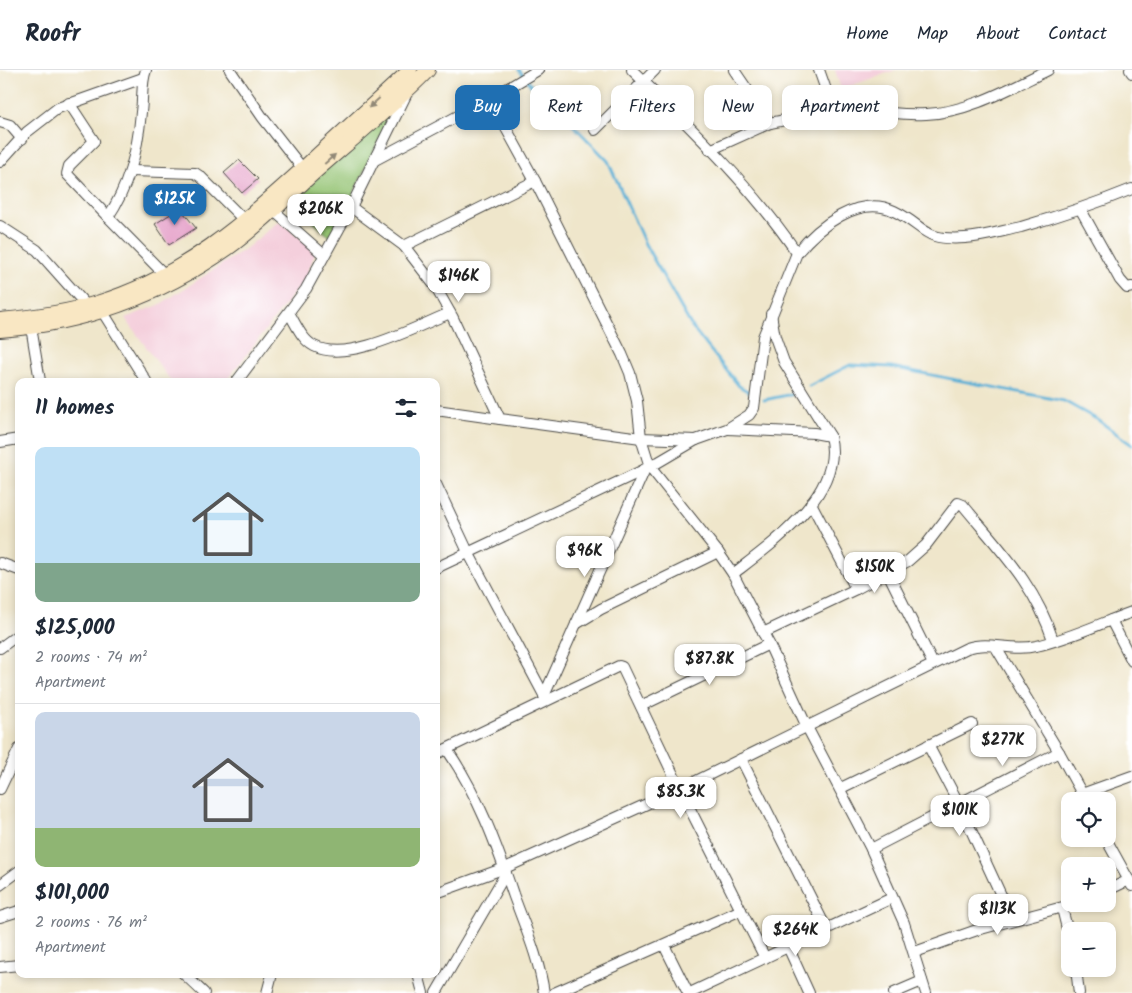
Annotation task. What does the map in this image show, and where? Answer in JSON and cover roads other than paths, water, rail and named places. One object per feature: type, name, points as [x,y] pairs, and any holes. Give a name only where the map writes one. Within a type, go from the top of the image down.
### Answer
[{"type":"main road","points":[[404,85],[410,70]]},
{"type":"main road","points":[[0,330],[31,327],[167,285],[228,248],[249,225],[404,85],[428,70]]},
{"type":"main road","points":[[0,320],[95,307],[164,274],[274,211],[306,173]]},
{"type":"street","points":[[230,70],[263,118],[306,173]]},
{"type":"street","points":[[513,85],[538,70]]},
{"type":"street","points":[[632,70],[765,210],[797,253]]},
{"type":"street","points":[[601,124],[654,70]]},
{"type":"street","points":[[734,70],[744,85]]},
{"type":"street","points":[[820,70],[825,85]]},
{"type":"street","points":[[898,112],[926,114],[965,106],[1003,92],[1048,70]]},
{"type":"street","points":[[0,162],[45,116],[69,103],[144,74],[141,114],[131,171],[108,217]]},
{"type":"street","points":[[239,378],[306,289],[375,160],[404,85]]},
{"type":"street","points":[[69,103],[94,141],[69,166],[66,174],[164,274]]},
{"type":"street","points":[[375,160],[455,118]]},
{"type":"street","points":[[0,122],[10,125],[22,139]]},
{"type":"street","points":[[507,130],[535,180],[610,327],[630,373],[638,401],[641,438],[648,468],[718,552],[733,574],[769,644],[808,727],[872,850],[915,952],[926,993]]},
{"type":"street","points":[[710,150],[754,130]]},
{"type":"street","points":[[131,171],[195,173],[249,225]]},
{"type":"street","points":[[404,246],[535,180]]},
{"type":"street","points":[[440,566],[648,468],[696,440],[728,429],[749,415],[754,408],[760,349],[771,312],[797,253],[806,242],[834,220],[859,208],[875,205],[896,212],[925,234],[946,239],[989,235],[1081,210],[1132,189]]},
{"type":"street","points":[[351,207],[404,246],[435,286],[450,313],[500,419]]},
{"type":"street","points":[[1081,210],[1120,280],[1127,288],[1132,287]]},
{"type":"street","points":[[274,211],[324,255]]},
{"type":"street","points":[[0,226],[37,250],[95,307],[144,378]]},
{"type":"street","points":[[733,574],[770,546],[811,502],[829,476],[833,448],[830,436],[784,362],[775,337],[771,312]]},
{"type":"street","points":[[289,313],[304,337],[314,346],[346,351],[366,346],[450,313]]},
{"type":"street","points":[[31,327],[40,378]]},
{"type":"street","points":[[440,411],[641,438],[696,440]]},
{"type":"street","points":[[728,429],[804,432],[830,436]]},
{"type":"street","points":[[0,442],[15,440]]},
{"type":"street","points":[[546,699],[576,624],[604,566],[622,520],[648,468]]},
{"type":"street","points":[[440,492],[468,552],[546,699]]},
{"type":"street","points":[[811,502],[856,589]]},
{"type":"street","points":[[763,633],[888,573],[918,554],[957,504],[961,504],[1017,570],[1030,589],[1041,606],[1053,640]]},
{"type":"street","points":[[576,624],[601,609],[718,552]]},
{"type":"street","points":[[0,563],[15,569]]},
{"type":"street","points":[[888,573],[932,664]]},
{"type":"street","points":[[440,891],[506,870],[680,789],[932,664],[977,645],[1020,649],[1053,640],[1132,612]]},
{"type":"street","points":[[1111,620],[1132,661]]},
{"type":"street","points":[[0,648],[15,637]]},
{"type":"street","points":[[641,706],[769,644]]},
{"type":"street","points":[[995,646],[1059,752],[1081,792]]},
{"type":"street","points":[[440,753],[448,751],[546,699],[619,666],[623,668],[680,789],[765,958]]},
{"type":"street","points":[[841,788],[972,724]]},
{"type":"street","points":[[928,745],[1012,919]]},
{"type":"street","points":[[448,751],[479,804],[506,870],[537,960],[544,993]]},
{"type":"street","points":[[872,850],[1059,752]]},
{"type":"street","points":[[0,789],[15,757]]},
{"type":"street","points":[[741,759],[826,928]]},
{"type":"street","points":[[1097,792],[1132,776]]},
{"type":"street","points":[[1110,847],[1130,883],[1116,887]]},
{"type":"street","points":[[436,993],[506,870]]},
{"type":"street","points":[[0,885],[15,874]]},
{"type":"street","points":[[664,945],[689,993],[892,898]]},
{"type":"street","points":[[915,952],[1012,919],[1061,908]]},
{"type":"street","points":[[554,993],[741,910]]},
{"type":"street","points":[[0,917],[15,912]]},
{"type":"street","points":[[788,947],[809,993]]},
{"type":"street","points":[[0,967],[15,965]]},
{"type":"street","points":[[1077,977],[1079,993]]},
{"type":"street","points":[[188,978],[204,993]]},
{"type":"street","points":[[267,993],[271,978]]},
{"type":"street","points":[[419,978],[423,993]]},
{"type":"street","points":[[894,993],[922,981]]},
{"type":"waterway","points":[[519,70],[540,97],[575,127],[608,161],[645,244],[692,327],[739,386],[749,392]]},
{"type":"waterway","points":[[809,386],[850,365],[891,367],[1064,401],[1098,420],[1132,445]]},
{"type":"waterway","points":[[764,400],[797,393]]}]
